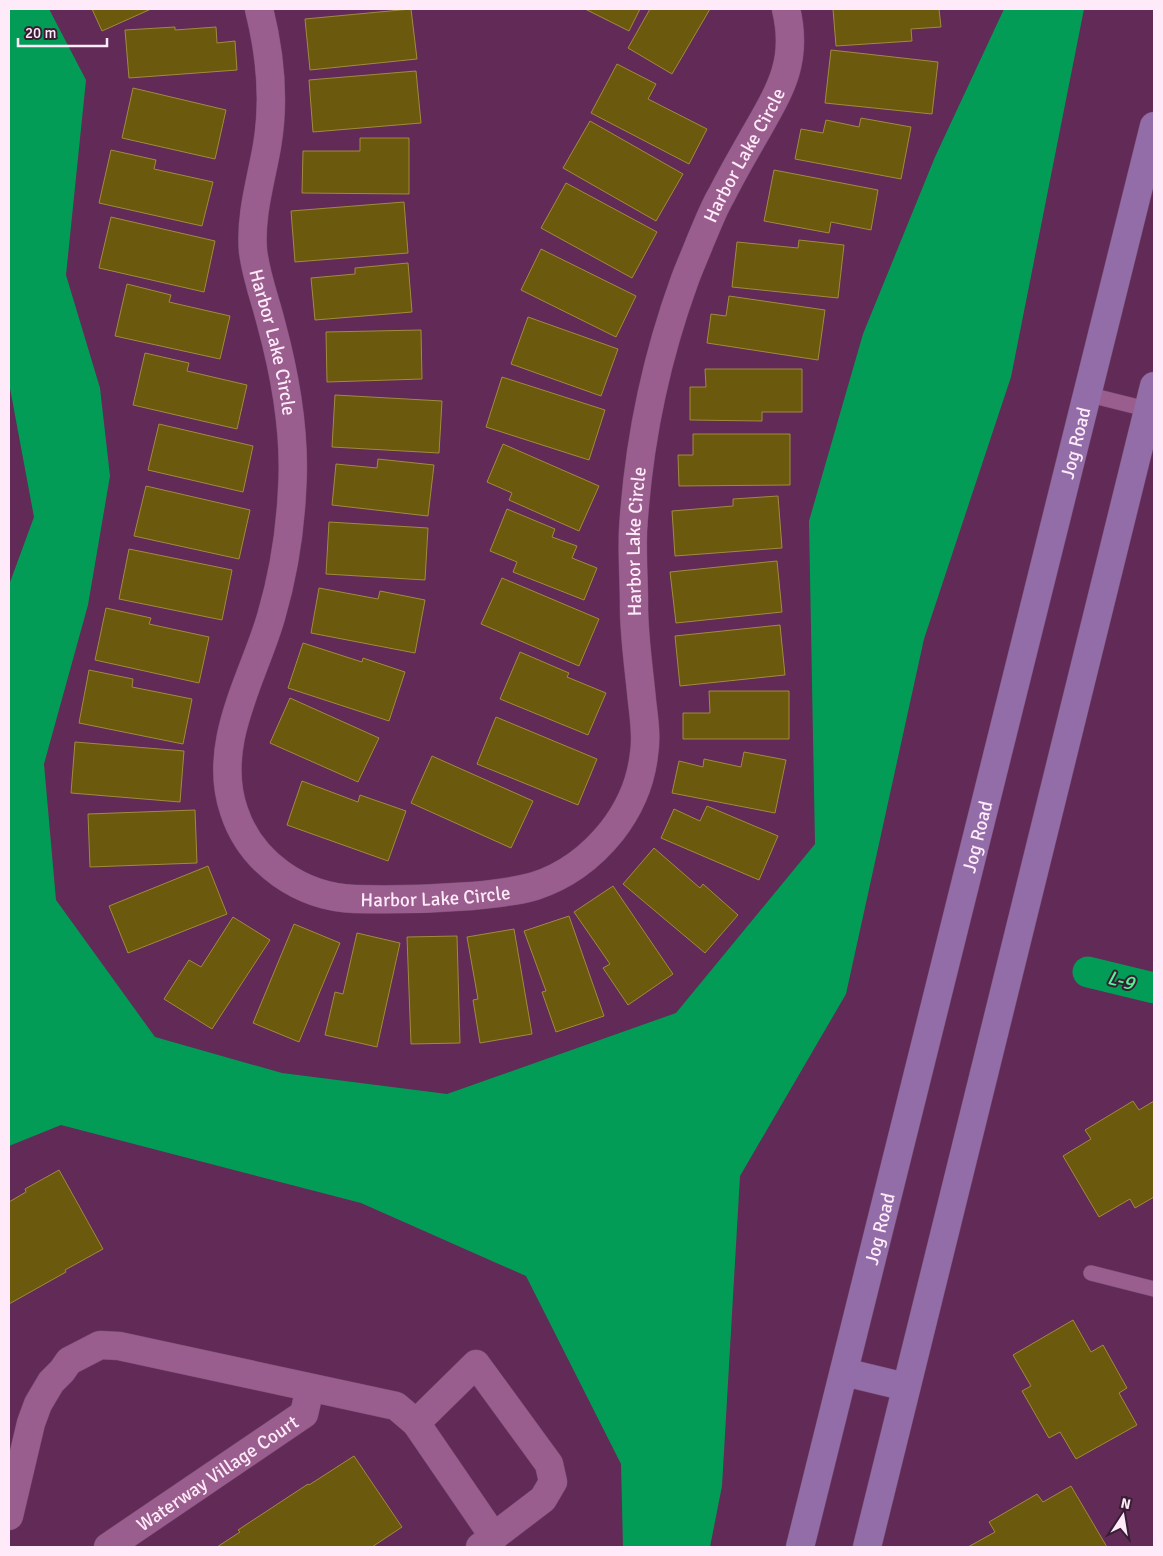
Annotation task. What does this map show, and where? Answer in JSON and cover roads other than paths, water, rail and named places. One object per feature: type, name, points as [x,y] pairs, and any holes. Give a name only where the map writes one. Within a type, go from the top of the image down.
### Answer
[{"type":"main road","name":"Jog Road","points":[[800,1547],[1154,126]]},
{"type":"main road","points":[[867,1547],[1152,402]]},
{"type":"main road","points":[[844,1372],[906,1387]]},
{"type":"street","name":"Harbor Lake Circle","points":[[259,9],[264,29],[270,75],[270,121],[254,210],[252,233],[258,279],[284,376],[291,420],[293,487],[286,554],[271,618],[240,700],[229,744],[228,788],[233,810],[242,830],[254,849],[269,865],[287,879],[324,894],[347,898],[432,899],[489,895],[531,888],[556,877],[586,859],[601,844],[617,824],[634,792],[641,773],[645,752],[645,731],[634,618],[633,532],[642,447],[659,362],[684,280],[718,201],[782,86],[788,65],[790,43],[789,21],[786,9]]},
{"type":"street","name":"Waterway Village Court","points":[[9,1516],[31,1423],[38,1404],[51,1382],[62,1371],[68,1361],[100,1345],[118,1346],[396,1406],[416,1422],[487,1542],[543,1499],[553,1482],[549,1464],[476,1364],[416,1422]]},
{"type":"street","name":"Waterway Village Court","points":[[108,1547],[304,1414],[310,1388]]},
{"type":"lane","points":[[1086,394],[1152,402]]},
{"type":"lane","points":[[1091,1273],[1154,1289]]},
{"type":"waterway","name":"L-9","points":[[1088,972],[1154,988]]}]
